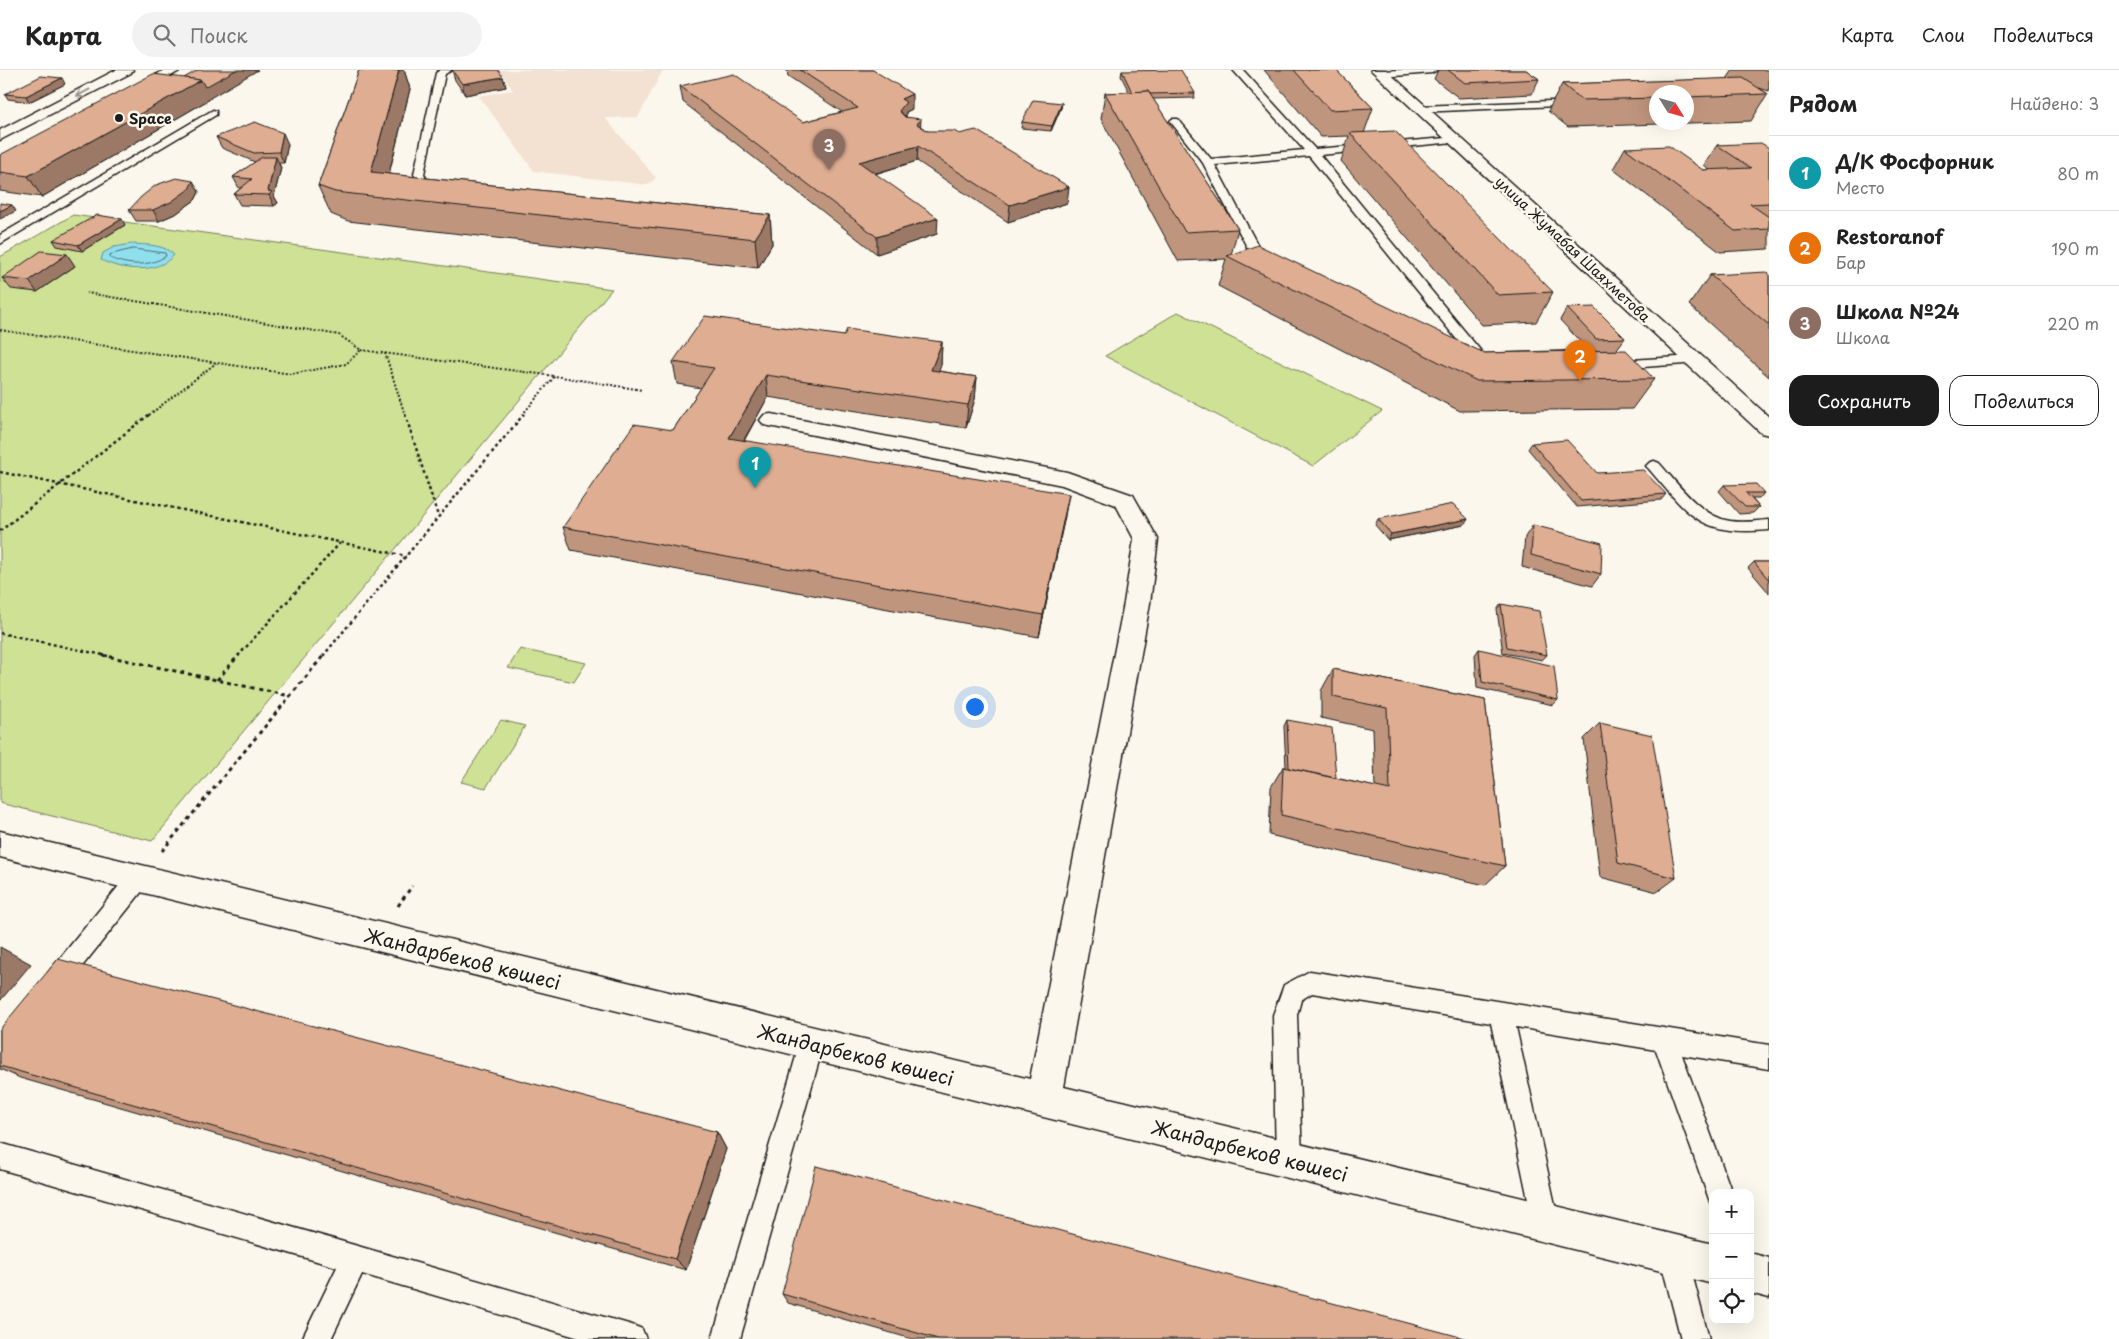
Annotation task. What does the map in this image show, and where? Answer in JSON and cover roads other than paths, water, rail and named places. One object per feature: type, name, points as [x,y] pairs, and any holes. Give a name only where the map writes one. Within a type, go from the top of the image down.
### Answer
[{"type":"street","points":[[0,136],[126,70]]},
{"type":"street","points":[[122,98],[174,70]]},
{"type":"street","name":"улица Жумабая Шаяхметова","points":[[1380,72],[1769,428]]},
{"type":"street","points":[[771,420],[1068,479],[1125,500],[1146,539],[1137,603],[1044,1100]]},
{"type":"street","name":"Жандарбеков көшесі","points":[[0,844],[1709,1263]]},
{"type":"street","points":[[1754,1274],[1769,1278]]},
{"type":"lane","points":[[445,194],[426,190],[419,174],[441,73],[447,70]]},
{"type":"lane","points":[[1238,70],[1312,152],[1491,373],[1465,360]]},
{"type":"lane","points":[[1380,72],[1432,70]]},
{"type":"lane","points":[[1419,109],[1587,102]]},
{"type":"lane","points":[[0,240],[213,113]]},
{"type":"lane","points":[[1175,121],[1208,162],[1261,263],[1279,271]]},
{"type":"lane","points":[[1208,162],[1454,139]]},
{"type":"lane","points":[[1598,366],[1694,360]]},
{"type":"lane","points":[[1654,466],[1692,508],[1707,518],[1729,526],[1769,525]]},
{"type":"lane","points":[[42,998],[139,878]]},
{"type":"lane","points":[[1288,1160],[1285,1015],[1292,993],[1310,982],[1769,1057]]},
{"type":"lane","points":[[1500,1013],[1546,1223]]},
{"type":"lane","points":[[1664,1040],[1718,1189]]},
{"type":"lane","points":[[726,1339],[812,1043]]},
{"type":"lane","points":[[0,1156],[632,1339]]},
{"type":"lane","points":[[1673,1254],[1695,1339]]},
{"type":"lane","points":[[316,1339],[355,1259]]},
{"type":"water","points":[[132,244],[160,247],[174,255],[158,266],[139,269],[118,266],[101,260],[103,253],[114,247]]},
{"type":"place","name":"Space","points":[[119,118]]},
{"type":"place","name":"Школа №24","points":[[829,170]]},
{"type":"place","name":"Restoranof","points":[[1580,381]]},
{"type":"place","name":"Д/К Фосфорник","points":[[755,488]]}]
